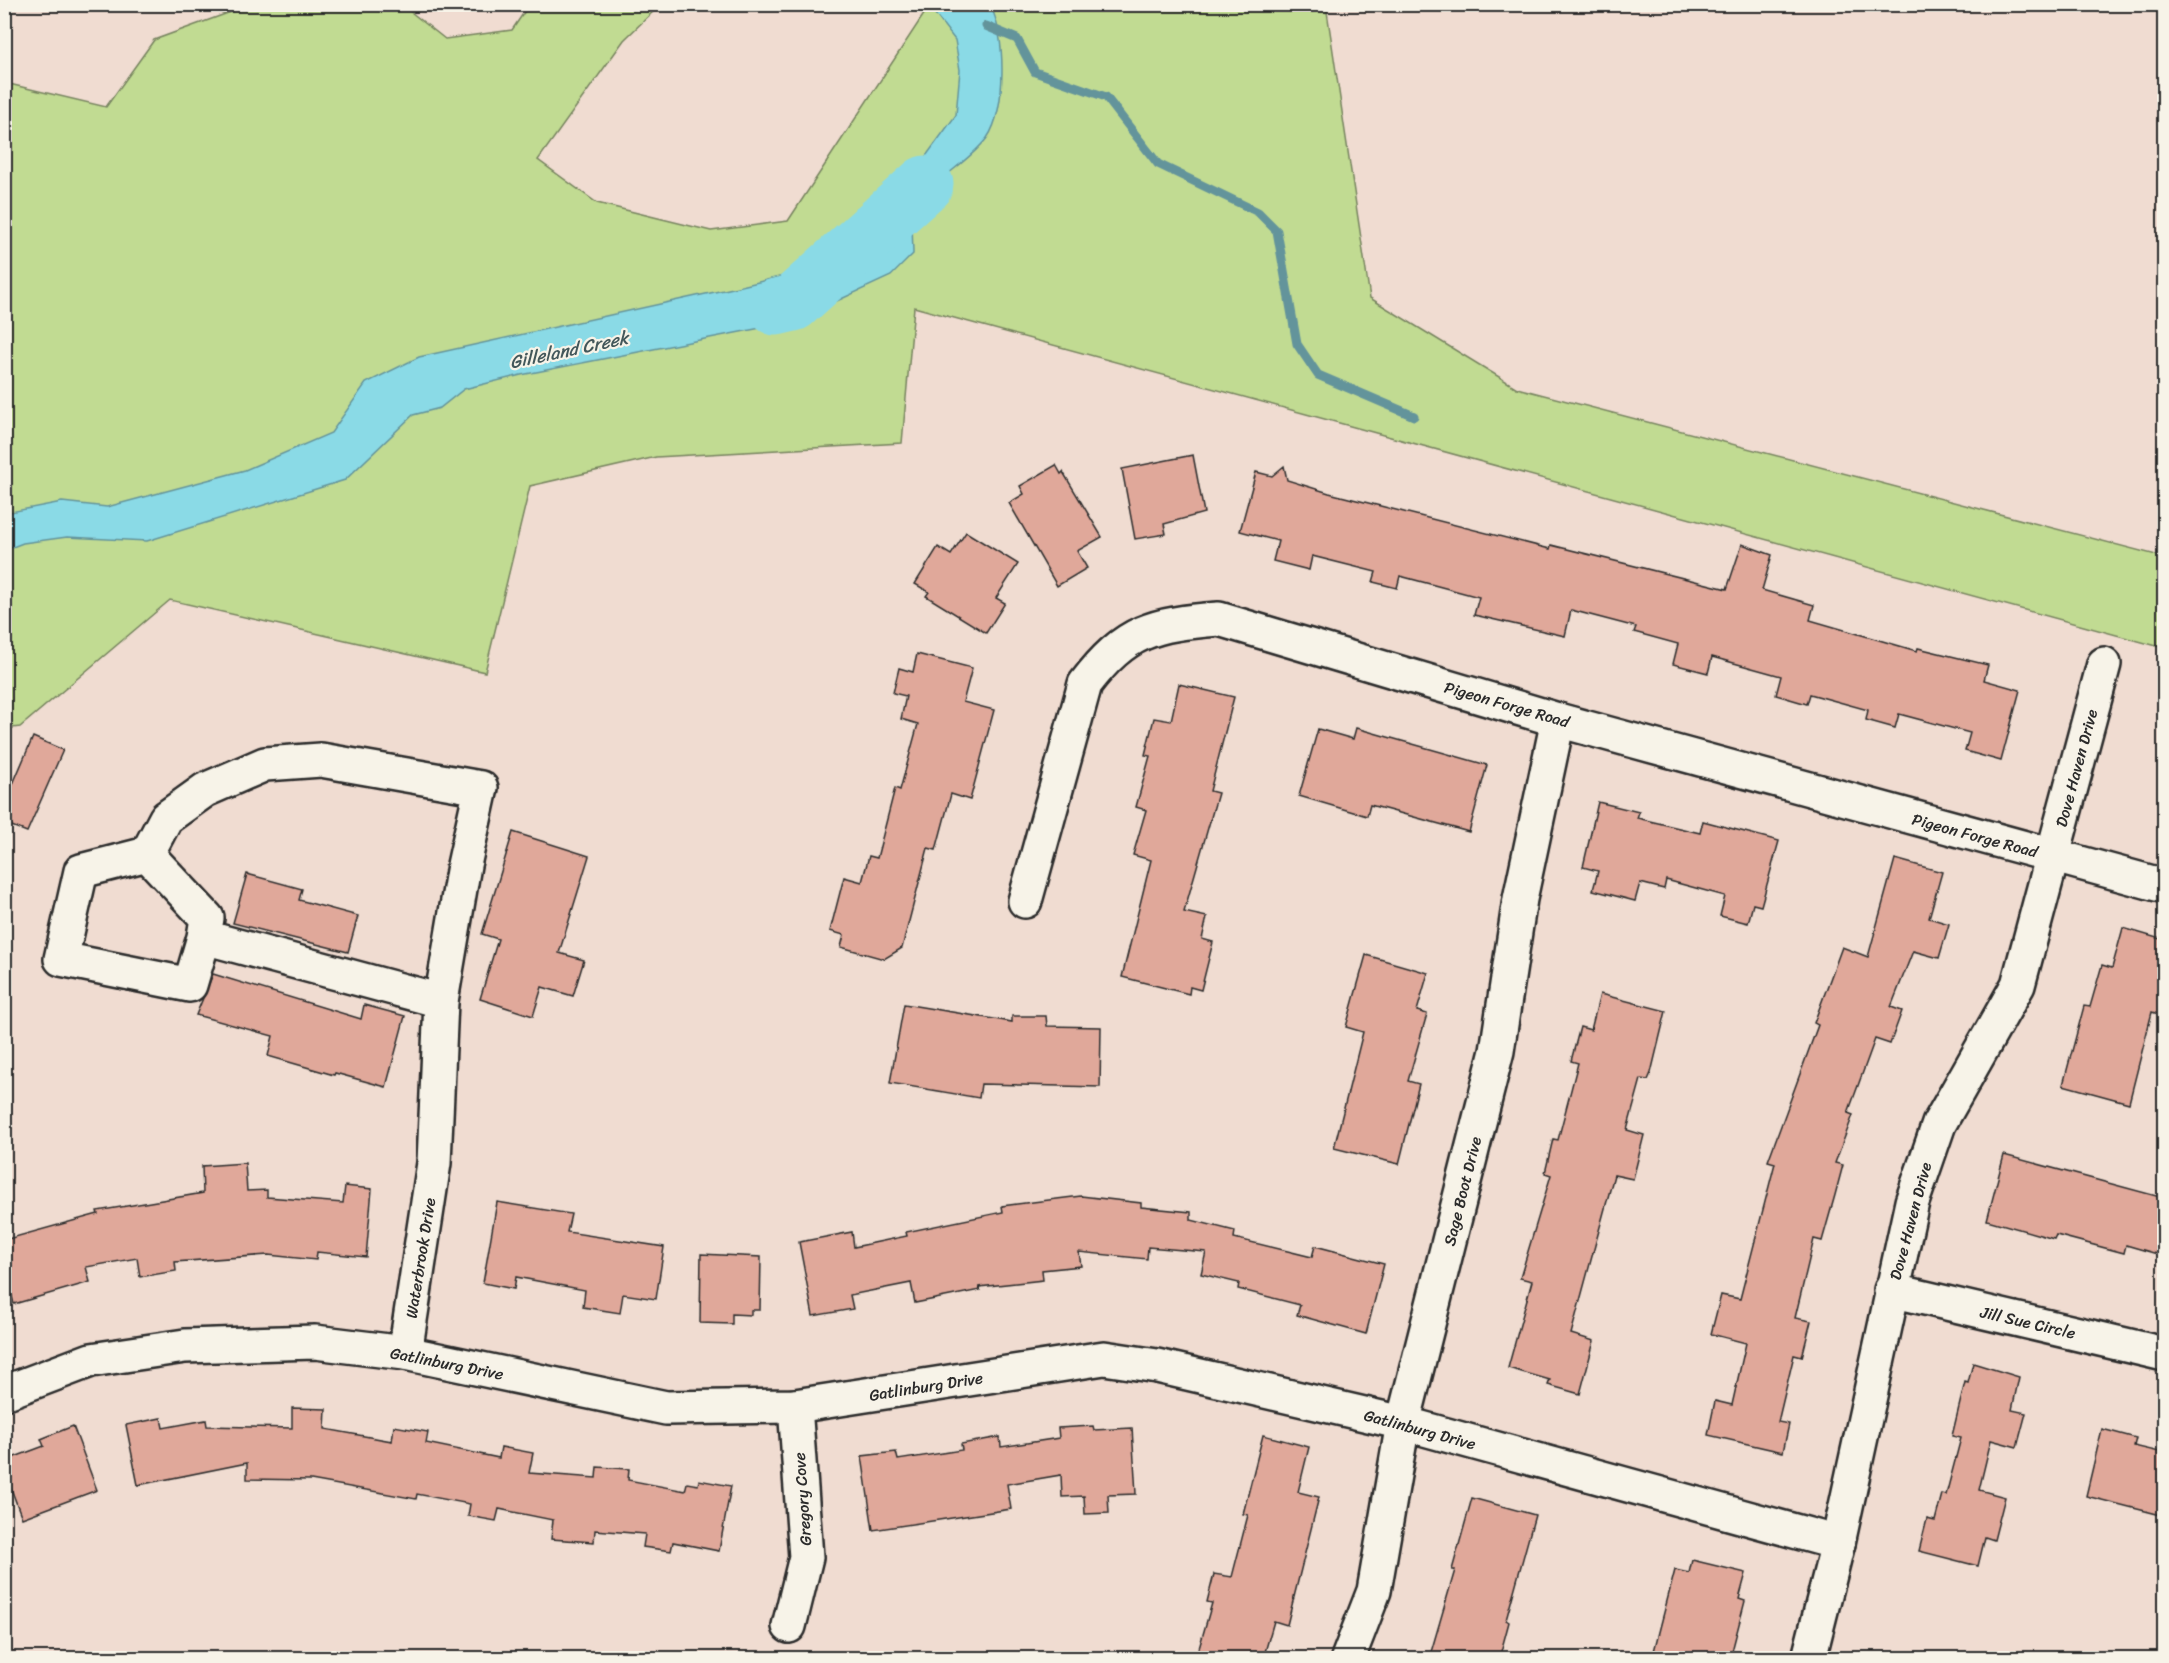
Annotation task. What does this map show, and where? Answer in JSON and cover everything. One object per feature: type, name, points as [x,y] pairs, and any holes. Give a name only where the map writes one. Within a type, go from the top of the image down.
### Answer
[{"type":"street","name":"Pigeon Forge Road","points":[[1025,902],[1084,684],[1106,656],[1133,636],[1174,623],[1219,619],[1558,720],[2164,886]]},
{"type":"street","name":"Dove Haven Drive","points":[[1809,1659],[1838,1543],[1891,1290],[1912,1202],[1939,1124],[2018,986],[2104,664]]},
{"type":"street","name":"Sage Boot Drive","points":[[1348,1659],[1374,1591],[1403,1423],[1497,1051],[1520,899],[1558,720]]},
{"type":"street","name":"Waterbrook Drive","points":[[147,854],[166,818],[205,790],[265,764],[321,760],[481,788],[464,865],[441,1001],[434,1163],[405,1353]]},
{"type":"street","points":[[147,854],[207,918],[204,937],[190,984],[61,959],[81,871],[147,854]]},
{"type":"street","points":[[204,937],[441,1001]]},
{"type":"street","name":"Jill Sue Circle","points":[[1891,1290],[2164,1354]]},
{"type":"street","name":"Gatlinburg Drive","points":[[4,1393],[91,1360],[185,1346],[315,1342],[405,1353],[666,1408],[795,1406],[1104,1358],[1156,1366],[1403,1423],[1838,1543]]},
{"type":"street","name":"Gregory Cove","points":[[789,1626],[806,1557],[795,1406]]},
{"type":"green space","points":[[250,5],[402,5],[445,39],[512,30],[529,5],[660,5],[624,40],[538,160],[597,203],[711,231],[788,221],[930,5],[1326,5],[1370,298],[1517,388],[2164,557],[2164,648],[914,307],[902,443],[656,457],[530,486],[485,672],[170,600],[20,727],[5,729],[5,83],[106,107],[154,40]]},
{"type":"water","points":[[928,5],[990,5],[999,34],[1001,91],[994,125],[987,138],[920,201],[914,213],[912,227],[913,254],[891,276],[811,313],[771,326],[521,375],[464,389],[440,408],[413,415],[345,480],[147,541],[67,537],[23,543],[5,550],[5,513],[62,502],[107,507],[245,470],[331,433],[366,383],[419,357],[850,260],[956,115],[960,70],[955,40]]},
{"type":"building","points":[[1193,455],[1204,513],[1164,524],[1166,534],[1135,539],[1122,469]]},
{"type":"building","points":[[1056,465],[1061,474],[1063,472],[1102,537],[1077,551],[1087,568],[1057,586],[1009,503],[1024,494],[1020,486]]},
{"type":"building","points":[[1284,466],[1287,480],[1329,493],[1550,549],[1551,545],[1727,589],[1742,544],[1772,555],[1762,590],[1814,605],[1810,620],[1917,651],[1918,648],[1988,665],[1984,680],[2020,690],[2001,761],[1965,751],[1970,733],[1899,714],[1895,728],[1866,720],[1868,710],[1810,694],[1807,704],[1776,695],[1781,676],[1712,657],[1708,673],[1673,664],[1678,644],[1634,632],[1636,627],[1571,610],[1565,636],[1474,615],[1479,597],[1400,576],[1397,588],[1373,582],[1376,572],[1312,556],[1309,570],[1273,561],[1278,541],[1240,531],[1256,472],[1272,476]]},
{"type":"building","points":[[966,532],[1018,564],[996,598],[1005,603],[986,633],[926,596],[929,592],[915,584],[938,547],[951,555]]},
{"type":"building","points":[[917,654],[972,668],[963,702],[994,710],[970,800],[951,794],[936,850],[928,848],[902,948],[884,959],[841,947],[844,935],[830,931],[844,877],[862,882],[869,856],[877,858],[895,788],[900,790],[918,724],[901,719],[906,696],[893,693],[899,668],[913,672]]},
{"type":"building","points":[[1179,684],[1234,697],[1210,791],[1218,793],[1184,912],[1207,917],[1202,939],[1213,942],[1201,990],[1190,987],[1189,994],[1122,977],[1151,860],[1133,855],[1146,810],[1136,807],[1150,756],[1145,755],[1154,718],[1171,721]]},
{"type":"building","points":[[1356,728],[1487,765],[1469,832],[1370,805],[1367,816],[1299,796],[1318,729],[1353,739]]},
{"type":"building","points":[[33,737],[63,750],[27,832],[4,823],[4,805]]},
{"type":"building","points":[[1598,802],[1639,812],[1637,818],[1700,833],[1703,821],[1779,841],[1761,906],[1753,904],[1748,923],[1720,916],[1725,896],[1666,880],[1664,889],[1640,883],[1635,901],[1593,890],[1598,871],[1583,867]]},
{"type":"building","points":[[513,832],[589,856],[559,953],[584,960],[573,996],[542,987],[533,1016],[480,999],[498,939],[482,934]]},
{"type":"building","points":[[1895,859],[1942,872],[1929,918],[1949,924],[1939,958],[1913,951],[1891,1007],[1902,1011],[1890,1044],[1875,1039],[1848,1113],[1853,1115],[1835,1163],[1843,1165],[1822,1241],[1814,1239],[1795,1318],[1811,1321],[1802,1357],[1794,1355],[1778,1422],[1789,1424],[1783,1452],[1708,1435],[1715,1401],[1732,1405],[1746,1343],[1711,1334],[1721,1295],[1740,1299],[1775,1163],[1768,1161],[1818,1025],[1814,1023],[1842,947],[1868,957]]},
{"type":"building","points":[[247,874],[302,889],[299,900],[358,916],[348,952],[233,923]]},
{"type":"building","points":[[2123,928],[2164,940],[2164,1016],[2152,1012],[2129,1103],[2063,1085],[2084,1006],[2090,1007],[2102,965],[2112,968]]},
{"type":"building","points":[[1366,955],[1428,973],[1417,1011],[1427,1014],[1408,1081],[1419,1084],[1399,1164],[1334,1148],[1363,1032],[1346,1027]]},
{"type":"building","points":[[213,974],[361,1019],[364,1005],[405,1016],[386,1087],[268,1056],[273,1036],[196,1015]]},
{"type":"building","points":[[1600,994],[1666,1011],[1651,1073],[1648,1080],[1641,1079],[1627,1130],[1644,1135],[1633,1179],[1614,1175],[1571,1334],[1594,1341],[1580,1394],[1548,1385],[1550,1380],[1508,1368],[1532,1281],[1520,1278],[1551,1175],[1545,1173],[1553,1139],[1558,1140],[1578,1063],[1571,1061],[1580,1027],[1591,1030]]},
{"type":"building","points":[[904,1004],[1012,1022],[1012,1016],[1046,1016],[1047,1026],[1101,1027],[1100,1087],[981,1084],[979,1098],[890,1083]]},
{"type":"building","points":[[2004,1155],[2164,1198],[2164,1256],[2126,1245],[2124,1253],[2056,1235],[2054,1239],[1987,1220]]},
{"type":"building","points":[[245,1163],[247,1191],[267,1190],[267,1197],[343,1203],[345,1186],[372,1189],[366,1257],[317,1252],[316,1260],[268,1255],[175,1262],[176,1271],[140,1277],[137,1258],[86,1267],[90,1282],[14,1304],[4,1269],[4,1240],[98,1214],[97,1211],[203,1193],[202,1166]]},
{"type":"building","points":[[1081,1196],[1141,1203],[1141,1207],[1191,1212],[1191,1220],[1235,1231],[1234,1238],[1312,1257],[1315,1246],[1384,1264],[1366,1334],[1297,1315],[1300,1305],[1238,1289],[1239,1283],[1201,1274],[1206,1252],[1148,1247],[1147,1259],[1079,1252],[1081,1266],[1042,1270],[1043,1280],[979,1287],[980,1290],[915,1303],[911,1283],[850,1295],[853,1309],[813,1316],[799,1242],[852,1232],[854,1247],[907,1236],[906,1232],[1003,1212],[1002,1206]]},
{"type":"building","points":[[497,1202],[571,1214],[567,1232],[664,1247],[656,1299],[623,1294],[620,1313],[583,1307],[585,1290],[516,1277],[514,1289],[483,1283]]},
{"type":"building","points":[[701,1254],[761,1257],[760,1310],[751,1310],[751,1315],[732,1314],[732,1324],[700,1323]]},
{"type":"building","points":[[1973,1363],[2019,1377],[2012,1410],[2026,1413],[2017,1447],[1991,1440],[1979,1490],[2005,1497],[1994,1540],[1985,1537],[1978,1566],[1919,1551],[1927,1519],[1935,1521],[1942,1494],[1946,1495],[1961,1438],[1952,1436],[1965,1382],[1968,1383]]},
{"type":"building","points":[[292,1408],[326,1409],[325,1429],[392,1441],[394,1426],[428,1432],[426,1443],[499,1458],[501,1447],[533,1453],[529,1473],[596,1478],[597,1467],[629,1469],[628,1480],[685,1491],[687,1483],[698,1485],[699,1480],[731,1486],[719,1551],[673,1542],[671,1551],[643,1547],[645,1534],[595,1530],[594,1542],[551,1539],[553,1520],[499,1509],[496,1521],[468,1516],[470,1504],[417,1494],[416,1499],[311,1480],[247,1479],[247,1463],[138,1485],[126,1425],[161,1418],[163,1428],[206,1420],[207,1426],[292,1428]]},
{"type":"building","points":[[73,1426],[97,1490],[22,1518],[4,1470],[4,1461],[44,1446],[41,1439]]},
{"type":"building","points":[[1093,1426],[1094,1430],[1132,1428],[1136,1494],[1108,1495],[1109,1513],[1085,1514],[1084,1496],[1062,1497],[1061,1475],[1007,1484],[1011,1509],[873,1530],[862,1456],[896,1452],[898,1460],[962,1450],[961,1444],[1000,1437],[1001,1447],[1059,1438],[1058,1428]]},
{"type":"building","points":[[2102,1429],[2136,1438],[2134,1446],[2164,1453],[2164,1501],[2161,1515],[2086,1496]]},
{"type":"building","points":[[1263,1435],[1309,1447],[1298,1492],[1319,1497],[1287,1625],[1274,1621],[1263,1659],[1196,1659],[1212,1603],[1207,1602],[1214,1574],[1232,1577],[1248,1515],[1243,1514]]},
{"type":"building","points":[[1472,1498],[1535,1515],[1506,1620],[1509,1622],[1499,1659],[1429,1659],[1455,1570],[1452,1570]]},
{"type":"building","points":[[1692,1560],[1746,1573],[1739,1599],[1745,1601],[1730,1659],[1652,1659],[1675,1570],[1689,1573]]},
{"type":"waterway","points":[[986,26],[1017,39],[1035,72],[1106,97],[1158,164],[1258,212],[1277,231],[1297,344],[1318,375],[1414,416]]},
{"type":"waterway","name":"Gilleland Creek","points":[[776,307],[793,303],[925,184]]}]
